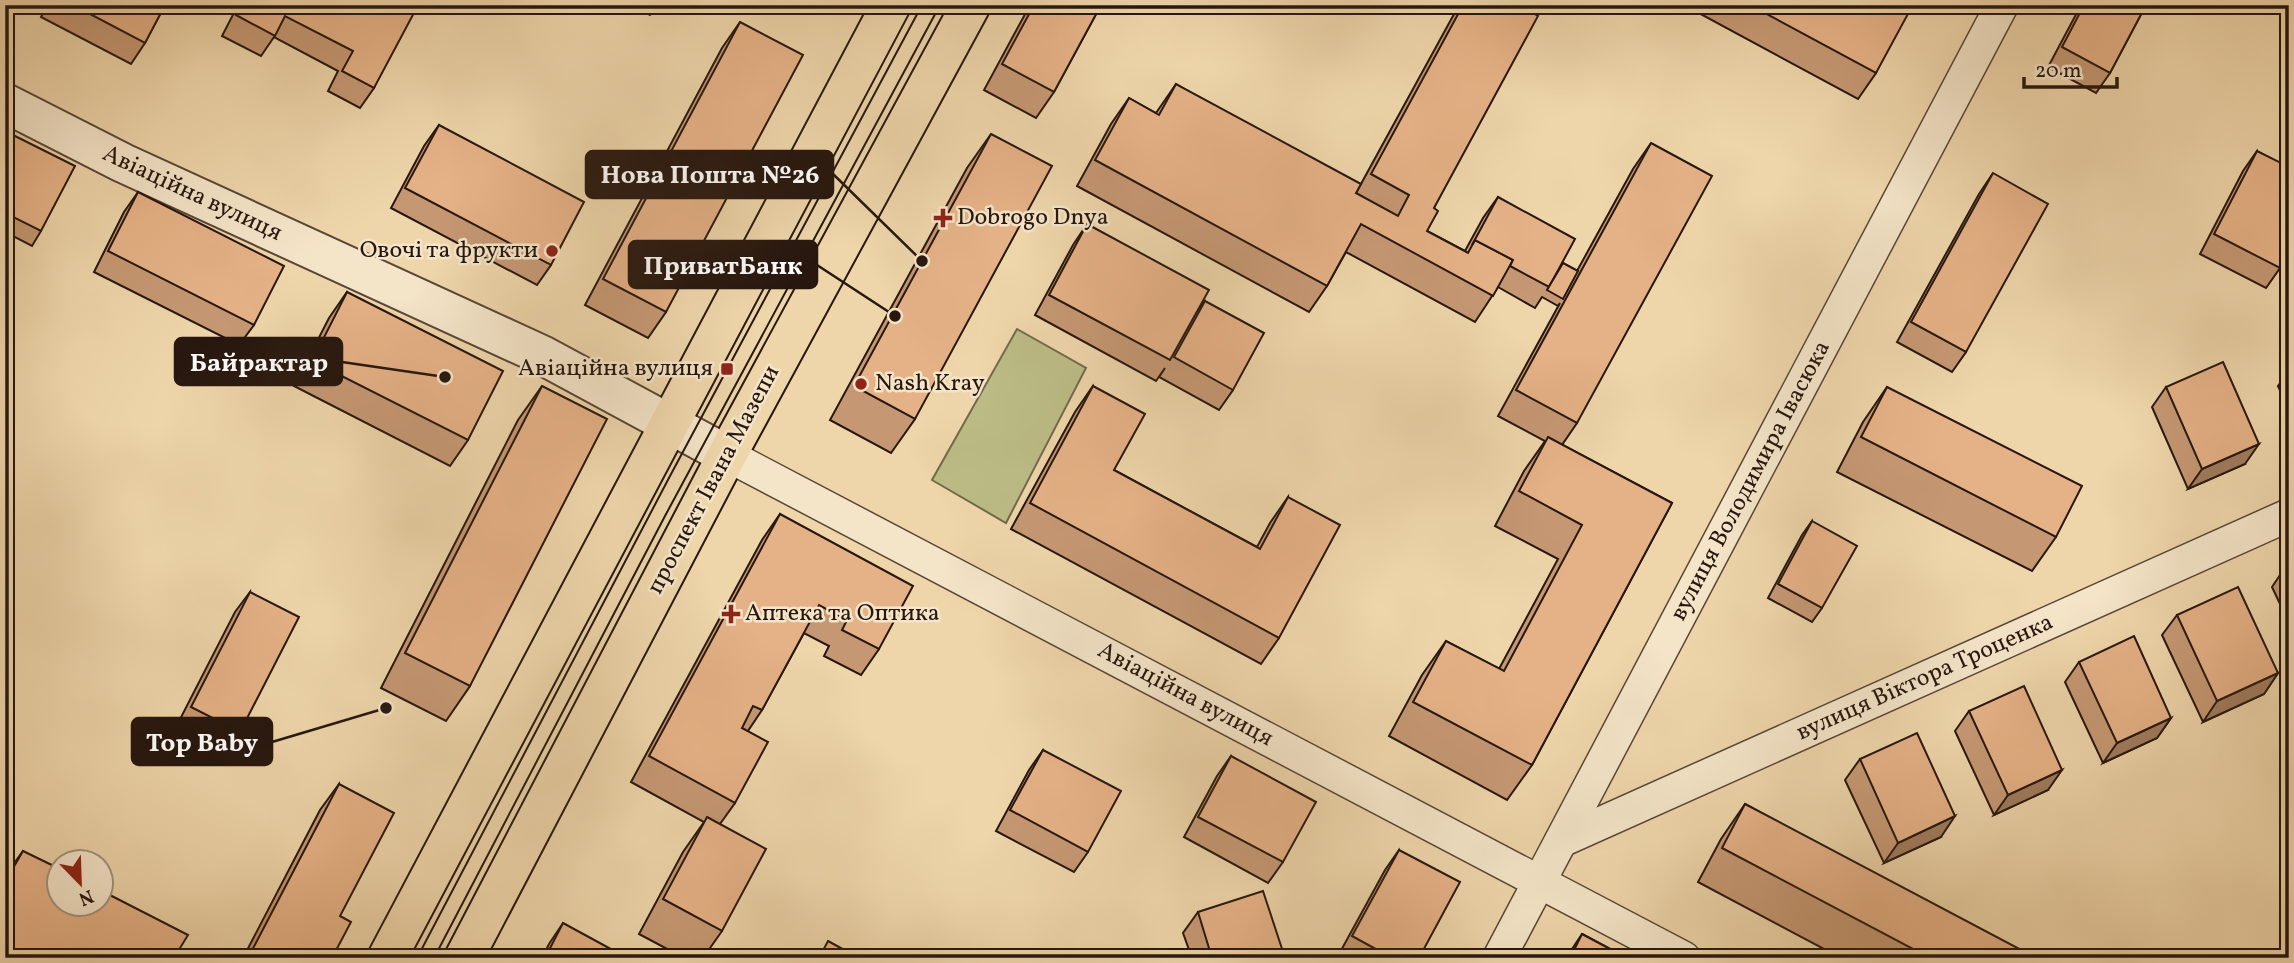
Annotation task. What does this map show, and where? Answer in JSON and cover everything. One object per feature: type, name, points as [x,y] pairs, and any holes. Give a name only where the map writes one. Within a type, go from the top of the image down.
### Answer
[{"type":"highway","points":[[387,958],[891,5]]},
{"type":"highway","name":"проспект Івана Мазепи","points":[[464,958],[727,455],[971,5]]},
{"type":"street","name":"вулиця Володимира Івасюка","points":[[1499,958],[2002,5]]},
{"type":"street","name":"Авіаційна вулиця","points":[[5,103],[123,163],[542,355],[1684,958]]},
{"type":"street","name":"вулиця Віктора Троценка","points":[[1561,841],[2289,515]]},
{"type":"green space","points":[[1017,329],[1086,368],[1006,523],[932,480]]},
{"type":"building","points":[[73,5],[165,5],[145,43]]},
{"type":"building","points":[[242,5],[404,5],[415,11],[374,88],[342,71],[353,51],[285,16],[275,36],[236,15]]},
{"type":"building","points":[[1034,5],[1101,5],[1054,92],[1002,64]]},
{"type":"building","points":[[1463,5],[1519,5],[1538,16],[1434,208],[1438,211],[1427,231],[1468,253],[1475,240],[1513,260],[1493,296],[1361,224],[1327,286],[1095,160],[1129,98],[1159,115],[1176,84],[1361,184],[1356,193],[1398,216],[1409,195],[1371,174]]},
{"type":"building","points":[[1750,5],[1896,5],[1909,12],[1876,73]]},
{"type":"building","points":[[2084,5],[2146,5],[2110,73],[2062,47]]},
{"type":"building","points":[[740,22],[803,55],[666,312],[603,279]]},
{"type":"building","points":[[439,125],[584,202],[551,265],[405,188]]},
{"type":"building","points":[[5,131],[75,166],[41,231],[5,213]]},
{"type":"building","points":[[991,134],[1052,166],[915,419],[854,386]]},
{"type":"building","points":[[1651,143],[1712,176],[1577,423],[1516,390]]},
{"type":"building","points":[[2257,151],[2289,167],[2289,251],[2280,268],[2214,234]]},
{"type":"building","points":[[1993,173],[2048,204],[1966,352],[1911,322]]},
{"type":"building","points":[[138,192],[284,266],[254,325],[108,251]]},
{"type":"building","points":[[1498,197],[1575,239],[1549,287],[1510,266],[1513,260],[1475,240],[1472,245]]},
{"type":"building","points":[[1087,224],[1209,290],[1170,360],[1049,295]]},
{"type":"building","points":[[1563,263],[1578,271],[1563,299],[1547,290]]},
{"type":"building","points":[[347,292],[503,371],[468,440],[312,361]]},
{"type":"building","points":[[1205,301],[1264,333],[1233,390],[1174,357]]},
{"type":"building","points":[[2223,362],[2259,444],[2202,469],[2166,387]]},
{"type":"building","points":[[542,386],[607,419],[470,686],[405,653]]},
{"type":"building","points":[[1093,386],[1145,414],[1114,470],[1260,549],[1288,497],[1340,525],[1279,638],[1030,503]]},
{"type":"building","points":[[1887,387],[2082,486],[2056,537],[1861,437]]},
{"type":"building","points":[[1548,437],[1672,503],[1532,765],[1413,702],[1446,641],[1504,671],[1582,525],[1519,491]]},
{"type":"building","points":[[780,514],[913,586],[879,649],[842,630],[847,620],[819,605],[762,710],[753,706],[742,728],[768,742],[735,803],[649,756]]},
{"type":"building","points":[[1812,521],[1857,546],[1822,608],[1778,584]]},
{"type":"building","points":[[2238,587],[2278,673],[2217,701],[2177,615]]},
{"type":"building","points":[[250,592],[299,617],[240,732],[191,707]]},
{"type":"building","points":[[2134,636],[2171,718],[2117,743],[2079,662]]},
{"type":"building","points":[[2024,686],[2062,770],[2008,795],[1969,711]]},
{"type":"building","points":[[1917,733],[1955,816],[1898,843],[1860,759]]},
{"type":"building","points":[[1043,750],[1121,791],[1088,852],[1010,810]]},
{"type":"building","points":[[1231,756],[1316,802],[1283,862],[1198,817]]},
{"type":"building","points":[[339,784],[394,813],[340,916],[351,922],[332,958],[248,958]]},
{"type":"building","points":[[1745,804],[2027,953],[2025,958],[1930,958],[1722,848]]},
{"type":"building","points":[[707,817],[766,849],[722,931],[663,899]]},
{"type":"building","points":[[1399,850],[1460,882],[1419,958],[1392,958],[1352,936]]},
{"type":"building","points":[[23,851],[46,862],[46,918],[116,918],[116,898],[188,935],[174,958],[29,958],[5,946],[5,882]]},
{"type":"building","points":[[1263,891],[1285,958],[1212,958],[1198,912]]},
{"type":"building","points":[[563,923],[620,954],[618,958],[545,958]]},
{"type":"building","points":[[1582,934],[1627,958],[1570,958]]},
{"type":"building","points":[[828,941],[859,958],[819,958]]},
{"type":"tram line","points":[[417,958],[670,476],[922,5]]},
{"type":"tram line","points":[[434,958],[665,516],[940,5]]},
{"type":"place","name":"Dobrogo Dnya","points":[[943,218]]},
{"type":"place","name":"Овочі та фрукти","points":[[552,251]]},
{"type":"place","name":"Нова Пошта №26","points":[[922,261]]},
{"type":"place","name":"ПриватБанк","points":[[895,316]]},
{"type":"place","name":"Авіаційна вулиця","points":[[727,369]]},
{"type":"place","name":"Байрактар","points":[[445,377]]},
{"type":"place","name":"Nash Kray","points":[[861,384]]},
{"type":"place","name":"Аптека та Оптика","points":[[731,614]]},
{"type":"place","name":"Top Baby","points":[[386,708]]}]
